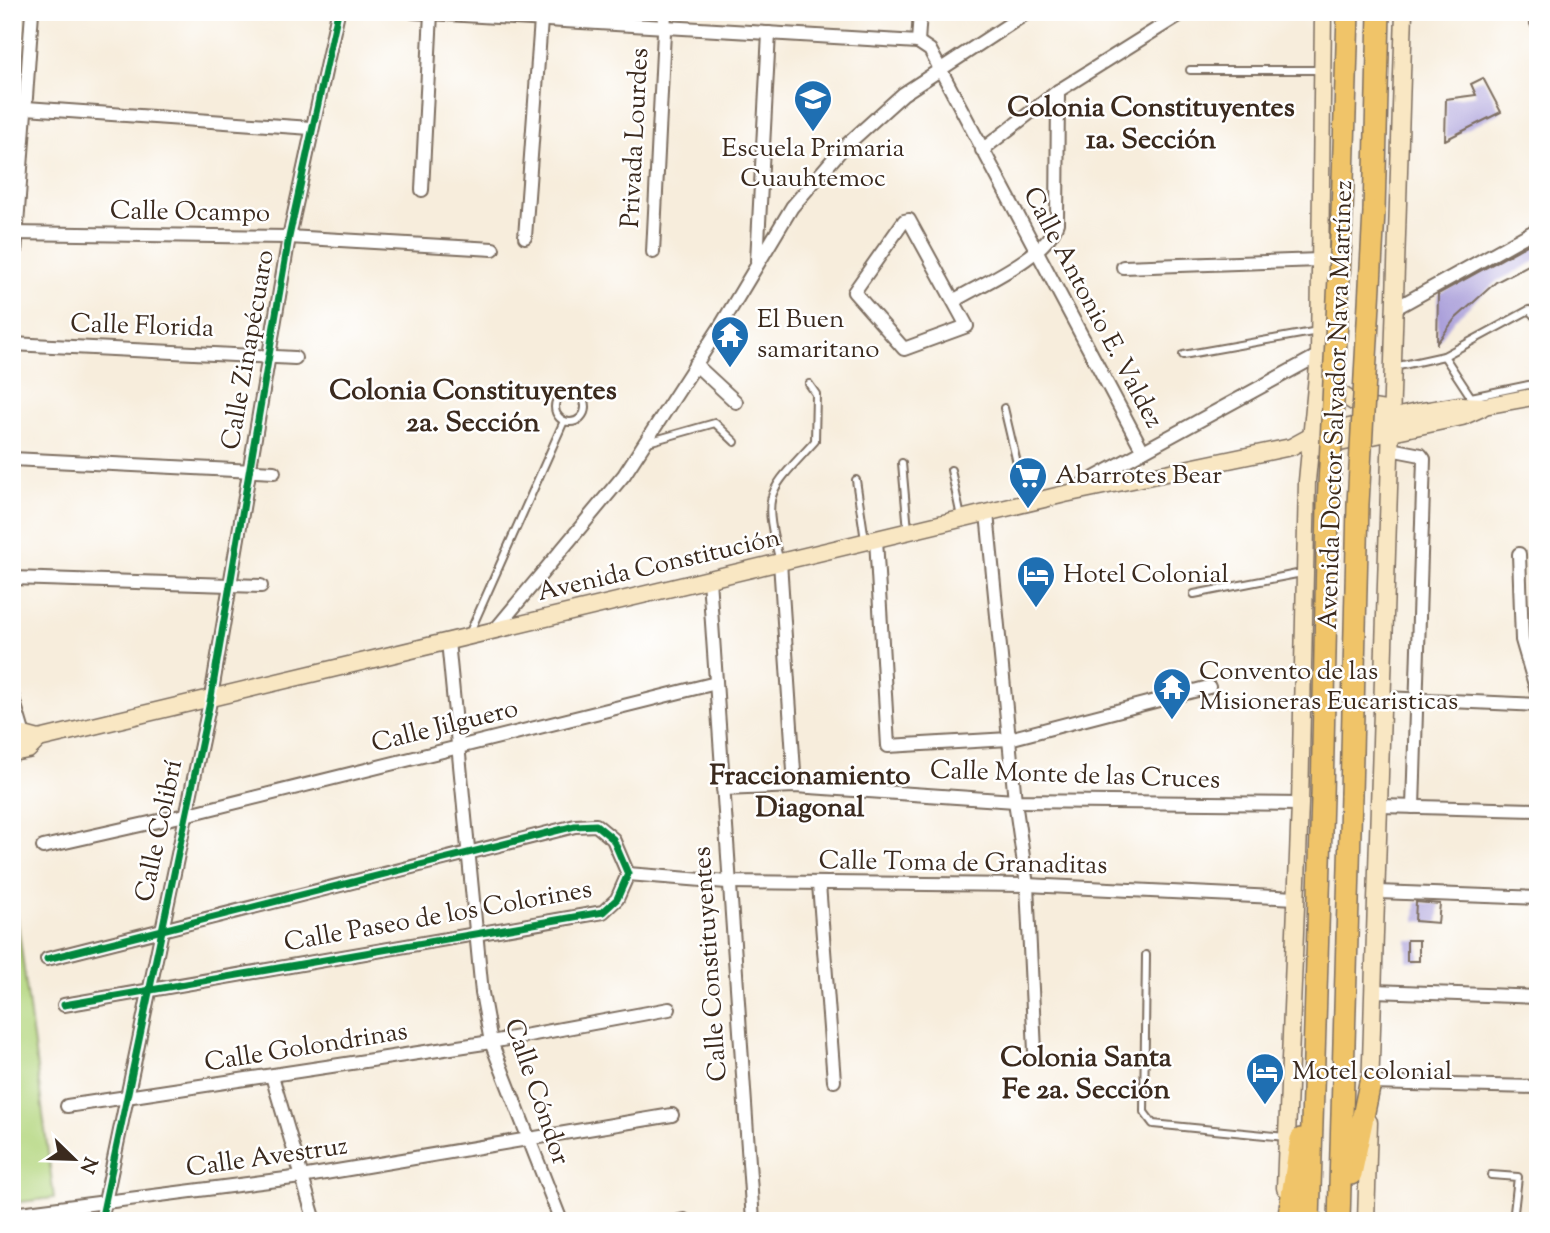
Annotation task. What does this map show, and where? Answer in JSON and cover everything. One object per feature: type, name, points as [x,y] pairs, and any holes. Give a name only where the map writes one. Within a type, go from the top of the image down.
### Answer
[{"type":"highway","name":"Avenida Doctor Salvador Nava Martínez","points":[[1309,1221],[1328,506],[1342,215],[1348,12]]},
{"type":"highway","name":"Avenida Doctor Salvador Nava Martínez","points":[[1340,1221],[1359,504],[1374,212],[1379,12]]},
{"type":"highway","points":[[1286,1221],[1315,1051]]},
{"type":"highway","points":[[1340,1221],[1370,1083]]},
{"type":"main road","name":"Avenida Doctor Salvador Nava Martínez","points":[[1286,1221],[1300,804],[1307,481],[1320,331],[1318,260],[1323,12]]},
{"type":"main road","name":"Avenida Doctor Salvador Nava Martínez","points":[[1366,1221],[1405,12]]},
{"type":"main road","points":[[1319,362],[1328,386],[1345,399],[1391,421]]},
{"type":"main road","name":"Avenida Constitución","points":[[1391,421],[1462,417],[1484,407],[1538,396]]},
{"type":"main road","name":"Avenida Constitución","points":[[23,743],[1065,494],[1291,447],[1417,412],[1460,405],[1484,407]]},
{"type":"main road","points":[[1307,481],[1322,458],[1346,448],[1372,453],[1390,473]]},
{"type":"street","points":[[12,296],[32,12]]},
{"type":"street","name":"Calle Zinapécuaro","points":[[211,697],[232,586],[289,237],[338,12]]},
{"type":"street","points":[[413,12],[918,42],[920,12]]},
{"type":"street","name":"Privada Lourdes","points":[[653,252],[665,12]]},
{"type":"street","points":[[495,630],[553,563],[646,443],[792,207],[842,149],[903,94],[1028,12]]},
{"type":"street","points":[[982,150],[1058,91],[1184,12]]},
{"type":"street","points":[[1532,12],[1538,25]]},
{"type":"street","points":[[422,190],[431,13]]},
{"type":"street","points":[[525,237],[541,20]]},
{"type":"street","points":[[756,265],[769,33]]},
{"type":"street","name":"Calle Antonio E. Valdez","points":[[918,42],[930,50],[1143,451]]},
{"type":"street","points":[[955,300],[1037,251],[1053,235],[1057,223],[1058,91]]},
{"type":"street","points":[[12,107],[311,128]]},
{"type":"street","points":[[909,220],[955,300],[967,326],[904,349],[854,292],[904,221],[909,220]]},
{"type":"street","points":[[1394,309],[1538,229]]},
{"type":"street","name":"Calle Ocampo","points":[[15,233],[289,237],[493,249]]},
{"type":"street","points":[[1123,267],[1318,260]]},
{"type":"street","name":"Calle Florida","points":[[12,344],[295,358]]},
{"type":"street","points":[[1065,494],[1143,451],[1319,362]]},
{"type":"street","points":[[695,364],[736,402]]},
{"type":"street","points":[[1391,421],[1424,458],[1413,807]]},
{"type":"street","points":[[12,459],[251,468],[274,472]]},
{"type":"street","points":[[986,513],[1015,801],[1027,885],[1035,1051]]},
{"type":"street","points":[[871,541],[888,746],[1009,739],[1209,687]]},
{"type":"street","points":[[1519,554],[1522,640],[1538,695]]},
{"type":"street","points":[[780,562],[795,786]]},
{"type":"street","points":[[12,578],[261,586]]},
{"type":"street","name":"Calle Constituyentes","points":[[709,579],[727,882],[752,1221]]},
{"type":"street","name":"Calle Cóndor","points":[[448,641],[477,936],[491,1042],[561,1221]]},
{"type":"street","name":"Calle Jilguero","points":[[43,847],[185,815],[716,683]]},
{"type":"street","points":[[12,695],[23,743]]},
{"type":"street","name":"Calle Colibrí","points":[[101,1221],[160,929],[211,697]]},
{"type":"street","points":[[1384,698],[1538,705]]},
{"type":"street","name":"Calle Monte de las Cruces","points":[[723,789],[795,786],[1015,801],[1300,804]]},
{"type":"street","points":[[1380,806],[1538,810]]},
{"type":"street","name":"Calle Paseo de los Colorines","points":[[47,958],[575,826],[596,825],[613,839],[628,874],[617,899],[603,912],[477,936],[149,988],[64,1005]]},
{"type":"street","name":"Calle Toma de Granaditas","points":[[628,874],[727,882],[1027,885],[1296,898]]},
{"type":"street","points":[[819,884],[834,1081]]},
{"type":"street","points":[[1378,892],[1538,898]]},
{"type":"street","points":[[1374,992],[1538,997]]},
{"type":"street","name":"Calle Golondrinas","points":[[67,1106],[491,1042],[669,1009]]},
{"type":"street","points":[[272,1076],[315,1221]]},
{"type":"street","points":[[1370,1083],[1538,1087]]},
{"type":"street","name":"Calle Avestruz","points":[[12,1214],[301,1177],[672,1115]]},
{"type":"street","points":[[679,1221],[684,1220]]},
{"type":"lane","points":[[1190,70],[1320,70]]},
{"type":"lane","points":[[1392,367],[1444,356],[1529,310],[1538,320]]},
{"type":"lane","points":[[1183,355],[1320,331]]},
{"type":"lane","points":[[1444,356],[1471,397],[1538,383]]},
{"type":"lane","points":[[780,562],[768,503],[775,485],[815,441],[816,394],[809,384]]},
{"type":"lane","points":[[565,392],[574,392],[582,398],[584,411],[574,421],[564,421],[556,414],[555,404],[565,392]]},
{"type":"lane","points":[[1004,408],[1027,503]]},
{"type":"lane","points":[[469,636],[564,421]]},
{"type":"lane","points":[[646,443],[715,423],[736,442]]},
{"type":"lane","points":[[902,463],[908,532]]},
{"type":"lane","points":[[951,470],[962,519]]},
{"type":"lane","points":[[856,480],[871,541]]},
{"type":"lane","points":[[1194,594],[1305,573]]},
{"type":"lane","points":[[1146,955],[1144,1112],[1153,1124],[1287,1137]]},
{"type":"lane","points":[[1491,1175],[1518,1177],[1513,1221]]},
{"type":"green space","points":[[12,879],[54,1198],[12,1203]]},
{"type":"building","points":[[1483,78],[1501,112],[1445,140],[1446,99],[1476,95],[1471,84]]},
{"type":"building","points":[[1538,239],[1538,260],[1496,282],[1454,320],[1437,343],[1438,294]]},
{"type":"building","points":[[1416,902],[1440,904],[1438,923],[1415,921]]},
{"type":"building","points":[[1407,940],[1419,940],[1419,961],[1407,961]]},
{"type":"cycle path","points":[[101,1221],[211,697],[289,237],[338,12]]},
{"type":"cycle path","points":[[47,959],[575,826],[596,825],[613,839],[628,874],[617,899],[603,912],[64,1005]]},
{"type":"place","name":"Escuela Primaria Cuauhtemoc","points":[[813,133]]},
{"type":"place","name":"El Buen samaritano","points":[[730,369]]},
{"type":"place","name":"Abarrotes Bear","points":[[1028,510]]},
{"type":"place","name":"Hotel Colonial","points":[[1036,609]]},
{"type":"place","name":"Convento de las Misioneras Eucaristicas","points":[[1172,721]]},
{"type":"place","name":"Motel colonial","points":[[1265,1106]]},
{"type":"district","name":"Colonia Constituyentes 1a. Sección","points":[[1151,125]]},
{"type":"district","name":"Colonia Constituyentes 2a. Sección","points":[[473,408]]},
{"type":"district","name":"Fraccionamiento Diagonal","points":[[810,793]]},
{"type":"district","name":"Colonia Santa Fe 2a. Sección","points":[[1086,1075]]}]
